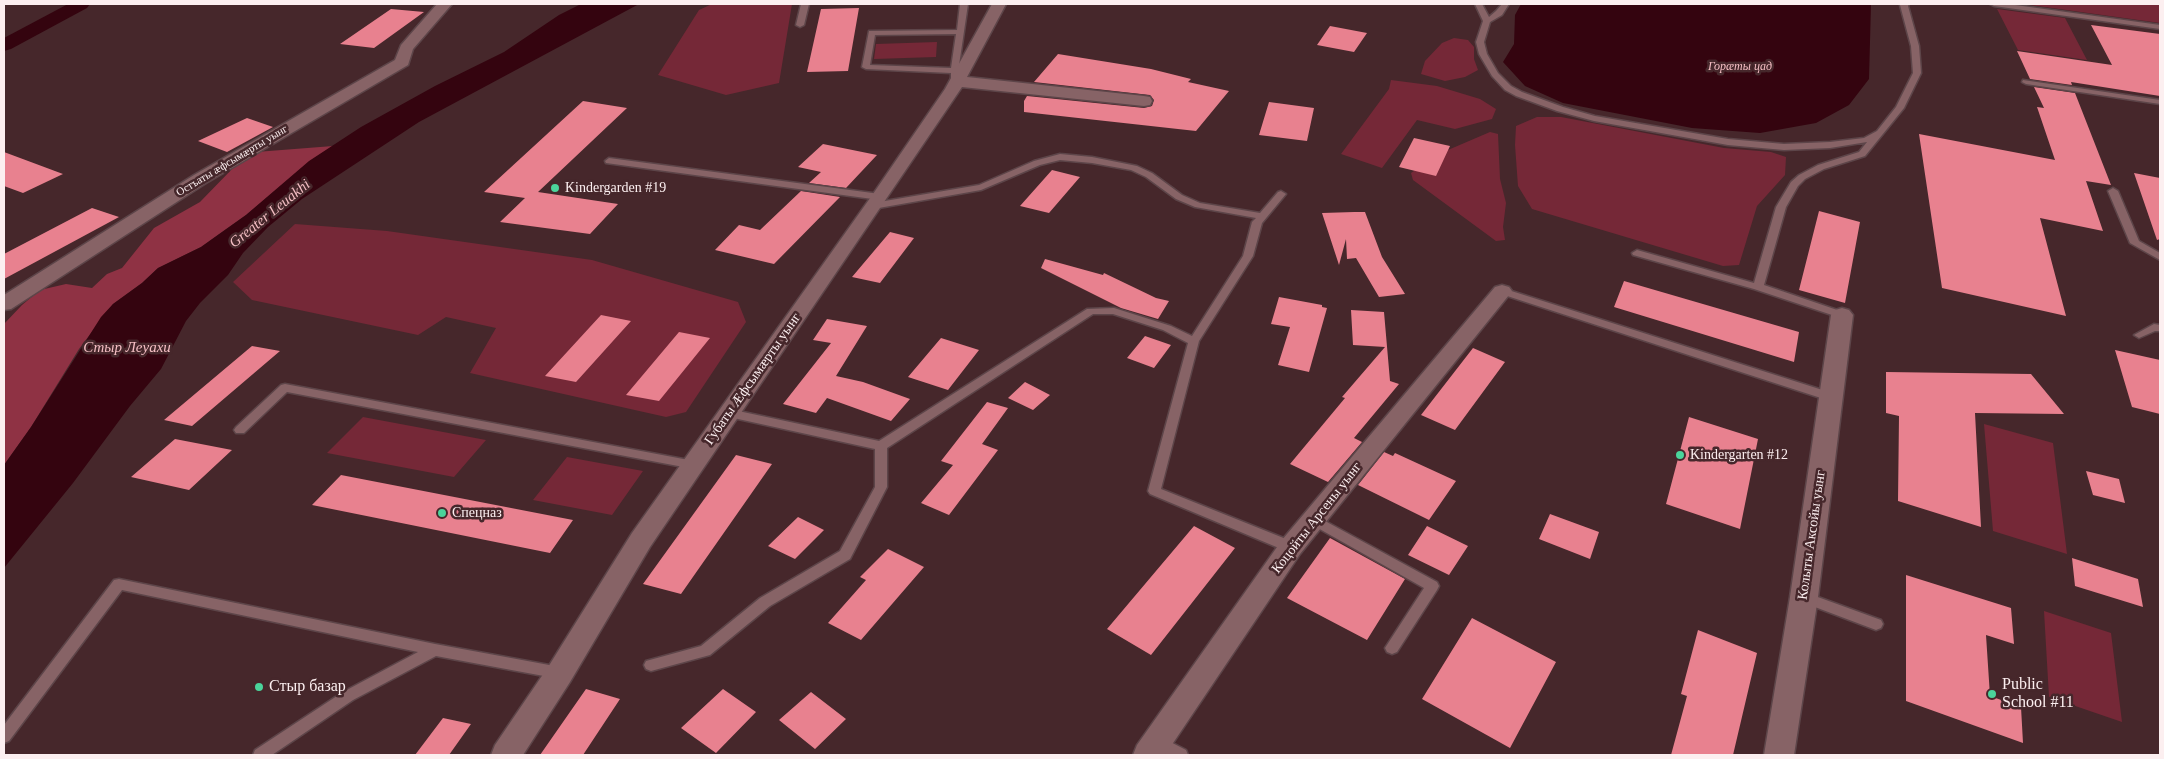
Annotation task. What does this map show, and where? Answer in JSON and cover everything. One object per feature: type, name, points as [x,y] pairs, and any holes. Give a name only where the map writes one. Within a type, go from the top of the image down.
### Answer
[{"type":"street","name":"Остъаты æфсымæрты уынг","points":[[4,304],[200,179],[402,62],[406,48],[445,4]]},
{"type":"street","name":"Губаты Æфсымæрты уынг","points":[[506,755],[560,673],[641,540],[876,202],[955,80],[999,4]]},
{"type":"street","points":[[955,80],[1144,101]]},
{"type":"street","name":"Коцойты Арсены уынг","points":[[1152,748],[1291,547],[1502,291]]},
{"type":"street","name":"Колыты Аксойы уынг","points":[[1779,755],[1804,597],[1842,315]]},
{"type":"lane","points":[[800,25],[805,4]]},
{"type":"lane","points":[[960,32],[872,33],[866,67],[955,80],[964,4]]},
{"type":"lane","points":[[1479,4],[1487,21]]},
{"type":"lane","points":[[1505,4],[1499,13],[1487,21],[1480,42],[1483,54],[1495,74],[1508,88],[1560,109],[1659,131],[1728,142],[1784,147],[1830,145],[1866,140],[1880,133]]},
{"type":"lane","points":[[1758,287],[1781,207],[1794,184],[1802,176],[1820,166],[1862,154],[1900,108],[1917,73],[1915,46],[1904,4]]},
{"type":"lane","points":[[1994,4],[2160,27]]},
{"type":"lane","points":[[2026,82],[2160,102]]},
{"type":"lane","points":[[609,161],[876,202],[981,187],[1037,163],[1060,157],[1092,160],[1134,168],[1149,175],[1180,197],[1198,205],[1262,216]]},
{"type":"lane","points":[[2113,192],[2135,242],[2160,257]]},
{"type":"lane","points":[[1281,194],[1257,222],[1248,256],[1194,340],[1154,491],[1291,547]]},
{"type":"lane","points":[[1637,253],[1758,287],[1842,315]]},
{"type":"lane","points":[[1502,291],[1831,397]]},
{"type":"lane","points":[[729,414],[881,446],[1091,311],[1114,311],[1167,328],[1194,340]]},
{"type":"lane","points":[[2139,335],[2154,327],[2160,328]]},
{"type":"lane","points":[[240,430],[285,388],[694,465]]},
{"type":"lane","points":[[651,665],[705,651],[765,602],[845,555],[881,487],[881,446]]},
{"type":"lane","points":[[1314,520],[1432,586],[1392,648]]},
{"type":"lane","points":[[4,736],[119,584],[435,650],[560,673]]},
{"type":"lane","points":[[1804,597],[1876,624]]},
{"type":"lane","points":[[260,755],[348,696],[435,650]]},
{"type":"lane","points":[[1152,748],[1181,755]]},
{"type":"shaded area","points":[[712,4],[792,4],[779,83],[726,95],[658,75],[699,10]]},
{"type":"shaded area","points":[[2023,4],[2160,4],[2160,23]]},
{"type":"shaded area","points":[[1997,9],[2065,18],[2087,60],[2018,50]]},
{"type":"shaded area","points":[[1454,38],[1468,40],[1474,47],[1474,59],[1478,70],[1465,77],[1445,81],[1421,74],[1425,61],[1442,43]]},
{"type":"shaded area","points":[[937,42],[936,57],[874,59],[876,44]]},
{"type":"shaded area","points":[[1391,80],[1437,86],[1480,99],[1496,109],[1492,119],[1455,129],[1417,120],[1382,168],[1341,154],[1389,89]]},
{"type":"shaded area","points":[[1537,117],[1561,117],[1724,148],[1771,152],[1786,157],[1785,175],[1757,206],[1739,265],[1723,266],[1532,209],[1518,186],[1515,145],[1516,126]]},
{"type":"shaded area","points":[[1490,132],[1498,134],[1500,179],[1506,203],[1503,227],[1505,240],[1496,241],[1413,180],[1411,173],[1441,153]]},
{"type":"shaded area","points":[[333,146],[309,162],[246,215],[201,247],[158,268],[142,283],[113,304],[79,349],[31,427],[4,465],[4,324],[22,305],[40,290],[66,284],[92,288],[107,274],[122,268],[154,228],[200,202],[234,167],[256,152]]},
{"type":"shaded area","points":[[295,224],[387,231],[592,260],[738,302],[746,322],[686,412],[666,417],[470,373],[496,328],[446,317],[418,335],[252,300],[233,282]]},
{"type":"shaded area","points":[[363,417],[486,440],[454,477],[327,453]]},
{"type":"shaded area","points":[[1984,424],[2053,443],[2067,554],[1993,531]]},
{"type":"shaded area","points":[[567,457],[643,471],[612,515],[533,500]]},
{"type":"shaded area","points":[[2044,611],[2111,633],[2122,722],[2049,697]]},
{"type":"water","name":"Стыр Леуахи","points":[[581,4],[639,4],[419,122],[302,199],[268,227],[243,253],[228,275],[200,303],[186,321],[161,369],[130,406],[73,483],[4,568],[4,465],[31,427],[101,317],[113,304],[142,283],[158,268],[201,247],[246,215],[309,161],[361,127],[435,86],[504,52],[559,15]]},
{"type":"water","name":"Горӕты цад","points":[[1521,4],[1871,4],[1869,79],[1849,105],[1816,123],[1760,133],[1692,128],[1563,103],[1525,86],[1503,62],[1514,44],[1515,15]]},
{"type":"building","points":[[859,8],[848,71],[807,72],[821,9]]},
{"type":"building","points":[[391,9],[424,12],[374,48],[340,44]]},
{"type":"building","points":[[2091,25],[2160,34],[2160,96],[2071,82],[2072,85],[2030,79],[2017,51],[2112,65]]},
{"type":"building","points":[[1330,26],[1367,33],[1354,52],[1317,45]]},
{"type":"building","points":[[1058,54],[1151,69],[1191,79],[1188,82],[1229,91],[1196,131],[1024,112],[1024,101],[1027,96],[1144,108],[1152,106],[1154,100],[1150,95],[1034,82]]},
{"type":"building","points":[[2034,87],[2075,93],[2111,185],[2086,181],[2103,231],[2040,218],[2066,316],[1942,288],[1919,134],[2055,160],[2037,107],[2044,108]]},
{"type":"building","points":[[583,101],[627,108],[538,192],[618,204],[590,234],[500,222],[525,198],[484,192]]},
{"type":"building","points":[[1269,102],[1314,108],[1307,141],[1259,135]]},
{"type":"building","points":[[247,118],[273,127],[227,152],[198,141]]},
{"type":"building","points":[[1414,138],[1450,146],[1436,176],[1399,167]]},
{"type":"building","points":[[823,144],[877,155],[846,188],[809,183],[821,172],[798,167]]},
{"type":"building","points":[[4,152],[63,174],[23,193],[4,186]]},
{"type":"building","points":[[1052,170],[1080,177],[1049,213],[1020,206]]},
{"type":"building","points":[[2134,173],[2160,178],[2160,239],[2157,240]]},
{"type":"building","points":[[801,191],[840,197],[774,264],[715,250],[739,225],[760,230]]},
{"type":"building","points":[[92,208],[119,217],[4,279],[4,254]]},
{"type":"building","points":[[1819,211],[1860,222],[1845,303],[1799,290]]},
{"type":"building","points":[[1365,212],[1382,257],[1405,294],[1379,297],[1356,258],[1347,259],[1346,239],[1339,265],[1322,213]]},
{"type":"building","points":[[890,232],[914,238],[880,283],[852,277]]},
{"type":"building","points":[[1045,259],[1103,275],[1104,273],[1156,298],[1169,301],[1158,319],[1121,308],[1041,268]]},
{"type":"building","points":[[1624,281],[1799,332],[1794,362],[1614,307]]},
{"type":"building","points":[[1279,297],[1322,305],[1322,307],[1327,308],[1309,372],[1278,365],[1290,327],[1271,324]]},
{"type":"building","points":[[1351,310],[1384,312],[1390,381],[1399,384],[1354,438],[1362,442],[1328,482],[1290,464],[1345,398],[1342,397],[1385,347],[1353,345]]},
{"type":"building","points":[[601,315],[631,321],[576,382],[545,376]]},
{"type":"building","points":[[827,319],[867,326],[836,376],[863,382],[910,399],[891,421],[827,398],[816,413],[783,404],[831,343],[813,340]]},
{"type":"building","points":[[679,332],[710,338],[659,401],[626,395]]},
{"type":"building","points":[[1145,336],[1171,345],[1154,368],[1127,358]]},
{"type":"building","points":[[941,338],[979,350],[948,390],[908,377]]},
{"type":"building","points":[[252,346],[280,351],[192,426],[164,420]]},
{"type":"building","points":[[1473,348],[1505,362],[1455,430],[1421,415]]},
{"type":"building","points":[[2115,350],[2160,360],[2160,414],[2132,407]]},
{"type":"building","points":[[1886,372],[2031,374],[2064,414],[1975,413],[1981,527],[1898,501],[1899,416],[1886,413]]},
{"type":"building","points":[[1025,382],[1050,395],[1033,410],[1008,398]]},
{"type":"building","points":[[987,402],[1008,408],[982,444],[998,450],[949,515],[921,503],[953,465],[941,461]]},
{"type":"building","points":[[1689,417],[1758,439],[1740,529],[1666,504]]},
{"type":"building","points":[[175,439],[232,450],[189,490],[131,477]]},
{"type":"building","points":[[1384,452],[1393,456],[1395,453],[1456,481],[1429,520],[1358,485]]},
{"type":"building","points":[[736,455],[772,464],[681,594],[643,584]]},
{"type":"building","points":[[2086,471],[2119,479],[2125,503],[2093,495]]},
{"type":"building","name":"Спецназ","points":[[341,475],[573,520],[550,553],[312,505]]},
{"type":"building","points":[[1550,514],[1599,532],[1590,559],[1539,539]]},
{"type":"building","points":[[798,517],[824,530],[795,559],[768,546]]},
{"type":"building","points":[[1194,526],[1235,548],[1151,655],[1107,629]]},
{"type":"building","points":[[1427,526],[1468,546],[1449,575],[1408,555]]},
{"type":"building","points":[[1330,538],[1405,579],[1367,640],[1287,598]]},
{"type":"building","points":[[888,549],[924,567],[861,640],[828,623],[866,580],[860,577]]},
{"type":"building","points":[[2072,558],[2138,579],[2143,607],[2075,586]]},
{"type":"building","points":[[1906,575],[2011,608],[2014,644],[1986,635],[1990,696],[2021,707],[2023,743],[1906,701]]},
{"type":"building","points":[[1472,618],[1556,662],[1510,748],[1422,699]]},
{"type":"building","points":[[1698,630],[1757,653],[1733,755],[1671,755],[1687,696],[1681,694]]},
{"type":"building","points":[[586,689],[620,699],[583,755],[540,755]]},
{"type":"building","points":[[723,689],[756,712],[716,753],[681,728]]},
{"type":"building","points":[[811,692],[846,719],[815,749],[779,720]]},
{"type":"building","points":[[443,718],[471,724],[449,755],[415,755]]},
{"type":"waterway","points":[[4,45],[81,4]]},
{"type":"place","name":"Kindergarden #19","points":[[555,188]]},
{"type":"place","name":"Kindergarten #12","points":[[1680,455]]},
{"type":"place","name":"Спецназ","points":[[442,513]]},
{"type":"place","name":"Стыр базар","points":[[259,687]]},
{"type":"place","name":"Public School #11","points":[[1992,694]]},
{"type":"water label","name":"Greater Leuakhi","points":[[270,214]]}]
